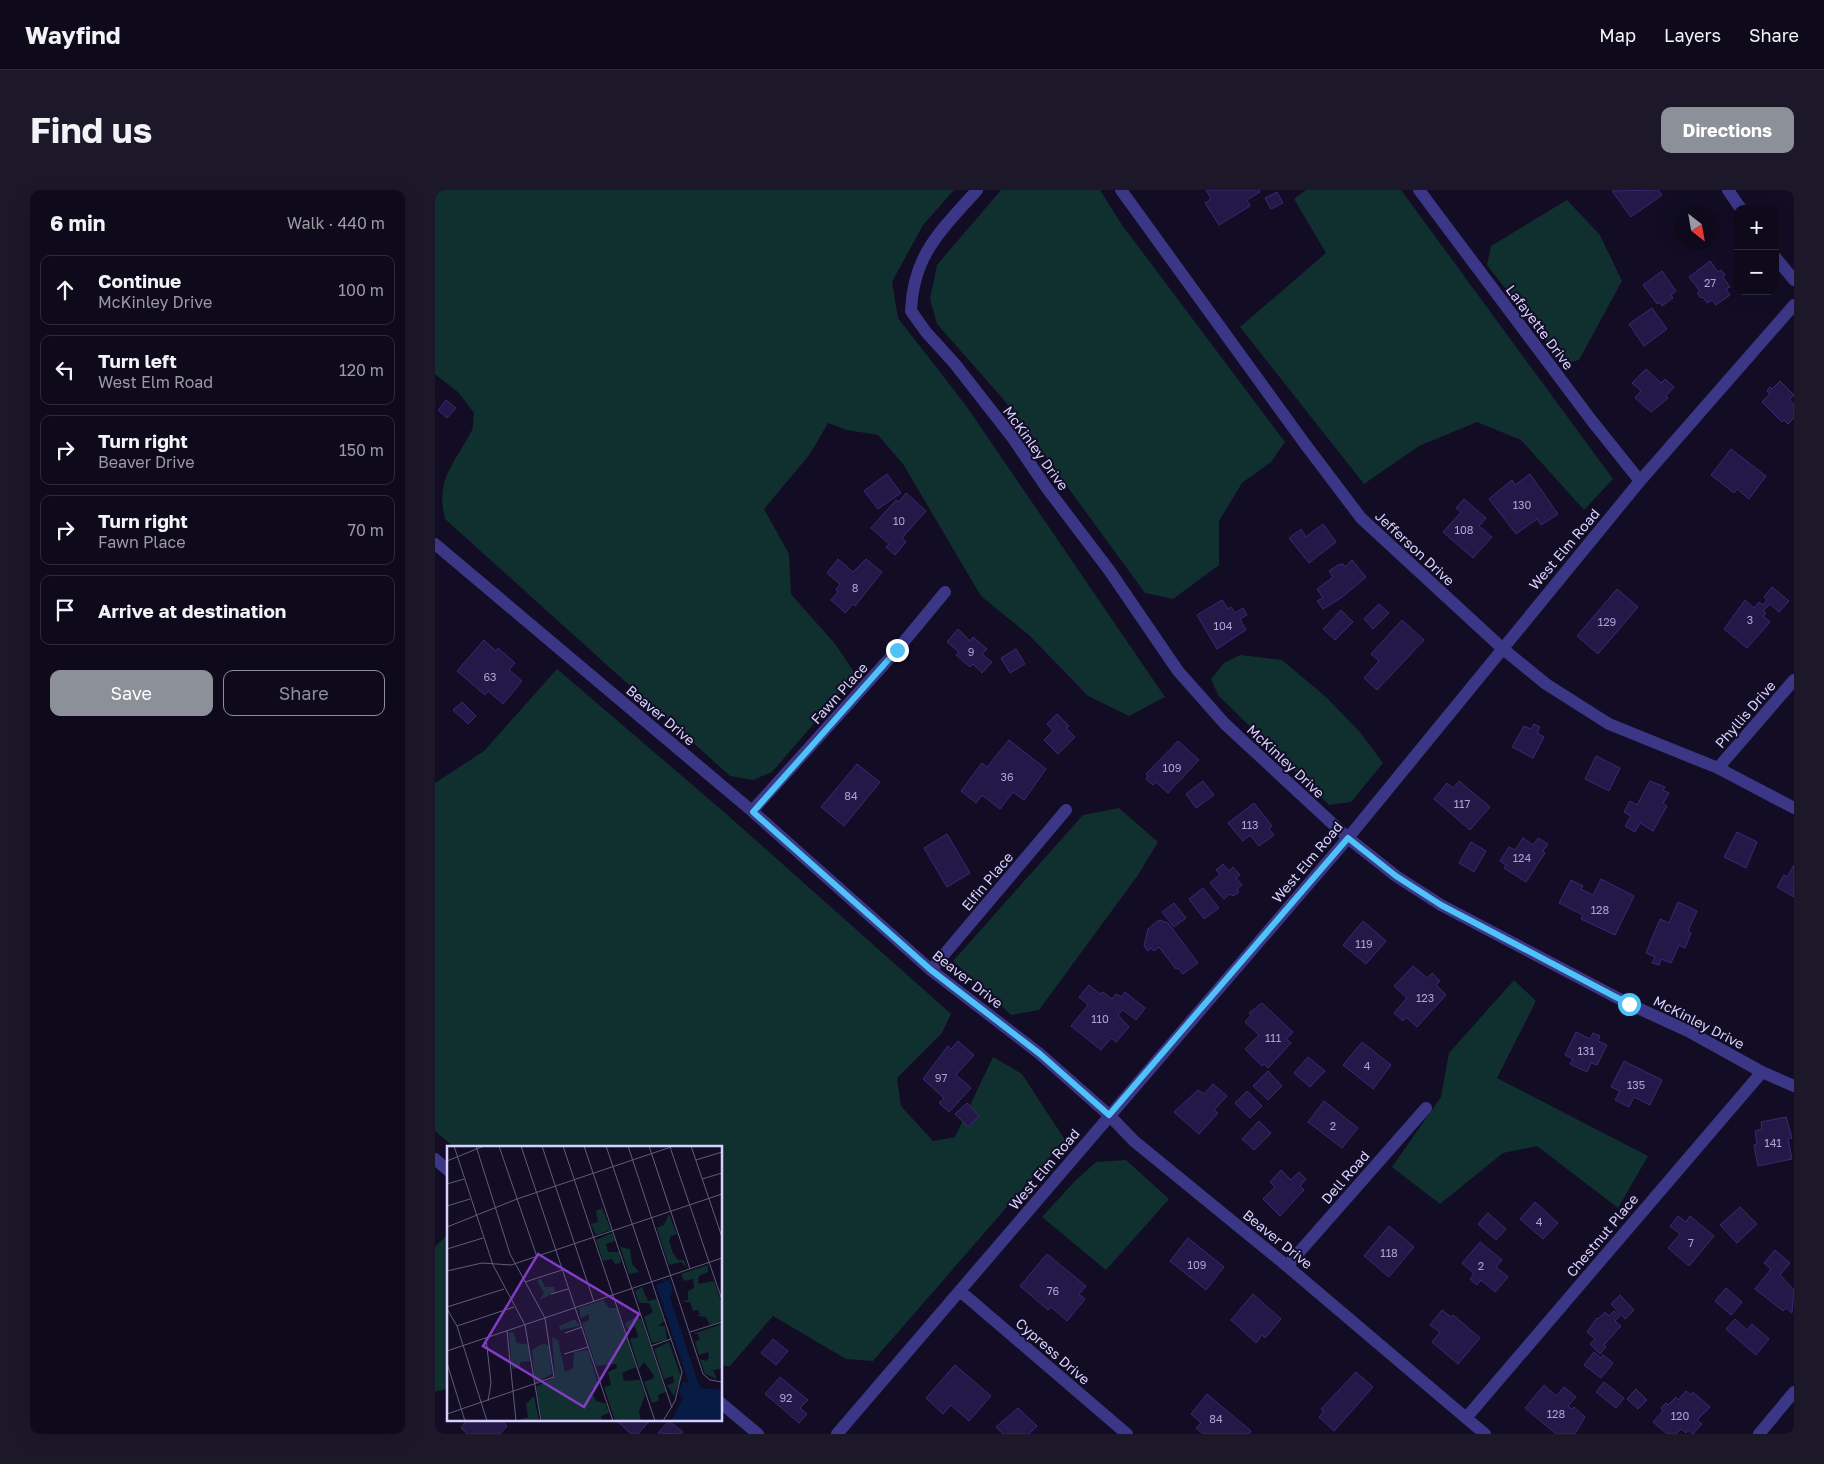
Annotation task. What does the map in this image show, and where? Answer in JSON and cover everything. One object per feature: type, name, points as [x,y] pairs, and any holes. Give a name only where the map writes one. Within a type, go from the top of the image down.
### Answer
[{"type":"street","name":"McKinley Drive","points":[[977,190],[931,243],[915,274],[911,311],[925,332],[955,364],[1012,437],[1046,487],[1109,570],[1178,671],[1225,724],[1348,838],[1396,876],[1441,905],[1629,1004],[1689,1031],[1762,1072],[1794,1086]]},
{"type":"street","name":"Jefferson Drive","points":[[1121,190],[1361,518],[1502,648],[1547,684],[1609,724],[1718,768],[1794,808]]},
{"type":"street","name":"Lafayette Drive","points":[[1419,190],[1591,421],[1640,481]]},
{"type":"street","points":[[1728,190],[1738,205]]},
{"type":"street","points":[[1779,262],[1794,280]]},
{"type":"street","name":"West Elm Road","points":[[837,1434],[1348,838],[1640,481],[1794,305]]},
{"type":"street","name":"Beaver Drive","points":[[435,544],[753,812],[931,970],[1040,1054],[1109,1115],[1134,1141],[1287,1266],[1485,1434]]},
{"type":"street","name":"Fawn Place","points":[[753,812],[897,650],[945,592]]},
{"type":"street","name":"Phyllis Drive","points":[[1718,768],[1794,680]]},
{"type":"street","name":"Elfin Place","points":[[931,970],[1066,810]]},
{"type":"street","name":"Chestnut Place","points":[[1466,1418],[1762,1072]]},
{"type":"street","name":"Dell Road","points":[[1287,1266],[1426,1108]]},
{"type":"street","points":[[435,1159],[447,1169]]},
{"type":"street","name":"Cypress Drive","points":[[960,1291],[1127,1434]]},
{"type":"street","points":[[1759,1434],[1794,1393]]},
{"type":"street","points":[[723,1404],[758,1434]]},
{"type":"green space","points":[[435,190],[954,190],[923,225],[892,282],[898,318],[967,407],[1165,697],[1129,716],[1088,696],[1030,636],[981,596],[903,464],[878,435],[847,430],[828,423],[810,454],[764,509],[789,554],[791,594],[836,645],[856,675],[772,772],[753,780],[730,776],[445,519],[443,493],[445,482],[448,472],[472,430],[474,413],[459,393],[435,374]]},
{"type":"green space","points":[[1001,190],[1100,190],[1122,225],[1285,442],[1271,462],[1242,483],[1219,521],[1219,565],[1173,599],[1145,593],[1004,400],[937,324],[930,299],[937,265]]},
{"type":"green space","points":[[1306,190],[1401,190],[1613,479],[1584,510],[1521,440],[1477,422],[1419,446],[1364,484],[1240,327],[1326,253],[1294,199]]},
{"type":"green space","points":[[1567,200],[1600,235],[1622,281],[1579,360],[1563,364],[1487,265],[1491,246]]},
{"type":"green space","points":[[1240,655],[1282,660],[1326,697],[1360,732],[1383,763],[1351,802],[1329,805],[1218,695],[1211,679],[1224,663]]},
{"type":"green space","points":[[557,669],[724,812],[951,1014],[942,1033],[897,1078],[901,1106],[933,1141],[955,1137],[993,1057],[1022,1074],[1065,1140],[873,1361],[846,1359],[773,1316],[730,1366],[723,1366],[723,1146],[453,1146],[435,1131],[435,783],[484,751]]},
{"type":"green space","points":[[1119,808],[1158,842],[1138,875],[1039,1010],[1011,1015],[953,961],[1083,815]]},
{"type":"green space","points":[[1514,980],[1536,1001],[1497,1078],[1648,1156],[1618,1208],[1537,1146],[1503,1153],[1440,1204],[1392,1167],[1441,1097],[1449,1053]]},
{"type":"green space","points":[[1126,1160],[1169,1199],[1106,1270],[1042,1217],[1075,1181],[1096,1162]]},
{"type":"green space","points":[[447,1235],[447,1389],[435,1392],[435,1247]]},
{"type":"building","points":[[1206,190],[1259,190],[1260,192],[1247,200],[1250,206],[1219,225],[1205,203],[1211,199]]},
{"type":"building","points":[[1658,190],[1662,195],[1631,217],[1612,191]]},
{"type":"building","points":[[1277,192],[1283,203],[1271,209],[1265,198]]},
{"type":"building","points":[[1710,261],[1718,272],[1721,270],[1725,275],[1723,277],[1730,287],[1726,289],[1730,295],[1716,305],[1712,300],[1707,303],[1703,297],[1701,298],[1697,293],[1700,291],[1689,277]]},
{"type":"building","points":[[1662,271],[1676,291],[1671,295],[1673,298],[1662,306],[1660,302],[1657,304],[1643,285]]},
{"type":"building","points":[[1652,308],[1667,329],[1644,346],[1629,324]]},
{"type":"building","points":[[1646,369],[1661,383],[1665,379],[1674,387],[1666,396],[1668,398],[1651,412],[1635,398],[1641,391],[1632,383]]},
{"type":"building","points":[[1780,381],[1794,395],[1789,400],[1794,404],[1794,418],[1788,424],[1784,420],[1782,422],[1762,402],[1770,394],[1767,391],[1770,387],[1772,389]]},
{"type":"building","points":[[446,400],[456,408],[447,418],[438,410]]},
{"type":"building","points":[[1731,449],[1766,476],[1749,499],[1737,489],[1734,493],[1711,475]]},
{"type":"building","points":[[887,474],[901,493],[878,509],[864,491]]},
{"type":"building","points":[[1530,474],[1558,514],[1541,525],[1537,519],[1516,534],[1489,499],[1512,480],[1515,485]]},
{"type":"building","points":[[906,493],[926,511],[902,538],[906,542],[895,555],[886,547],[889,544],[871,528],[896,500],[899,502]]},
{"type":"building","points":[[1464,499],[1486,518],[1479,526],[1492,537],[1473,558],[1443,532],[1461,512],[1456,508]]},
{"type":"building","points":[[1323,524],[1336,542],[1309,563],[1289,538],[1301,529],[1306,537]]},
{"type":"building","points":[[838,559],[853,572],[866,559],[882,572],[855,606],[853,604],[845,613],[831,600],[838,592],[836,590],[840,584],[827,573]]},
{"type":"building","points":[[1352,560],[1366,577],[1341,598],[1323,609],[1317,601],[1323,598],[1317,589],[1333,577],[1329,571],[1338,565],[1343,564],[1345,567]]},
{"type":"building","points":[[1772,587],[1789,601],[1779,612],[1770,604],[1763,611],[1766,613],[1763,616],[1770,622],[1747,648],[1724,629],[1745,600],[1754,608],[1759,602],[1763,605],[1767,600],[1764,597]]},
{"type":"building","points":[[1617,589],[1638,607],[1598,654],[1577,636]]},
{"type":"building","points":[[1222,600],[1228,609],[1231,607],[1235,613],[1243,608],[1247,615],[1240,619],[1246,630],[1217,649],[1197,615]]},
{"type":"building","points":[[1379,604],[1389,613],[1373,629],[1364,619]]},
{"type":"building","points":[[1341,610],[1353,622],[1335,640],[1323,629]]},
{"type":"building","points":[[1402,620],[1424,640],[1377,690],[1364,678],[1379,661],[1371,654]]},
{"type":"building","points":[[958,629],[970,641],[973,637],[987,649],[982,654],[992,662],[982,673],[973,664],[970,667],[956,655],[959,652],[947,642]]},
{"type":"building","points":[[484,640],[496,651],[498,648],[515,663],[509,670],[522,681],[503,704],[488,691],[485,695],[457,671]]},
{"type":"building","points":[[1016,649],[1025,664],[1010,673],[1001,658]]},
{"type":"building","points":[[462,702],[476,716],[468,724],[453,710]]},
{"type":"building","points":[[1057,714],[1069,726],[1066,728],[1075,737],[1058,754],[1044,740],[1053,731],[1047,724]]},
{"type":"building","points":[[1534,724],[1540,727],[1537,733],[1544,737],[1533,758],[1512,747],[1524,726],[1531,729]]},
{"type":"building","points":[[1009,740],[1046,769],[1024,800],[1013,792],[1000,809],[982,795],[976,803],[961,791],[982,763],[987,767]]},
{"type":"building","points":[[1178,741],[1199,760],[1168,793],[1156,782],[1153,785],[1146,779],[1148,776],[1146,774]]},
{"type":"building","points":[[1596,756],[1620,768],[1609,791],[1585,779]]},
{"type":"building","points":[[857,764],[880,782],[844,826],[821,807]]},
{"type":"building","points":[[1203,781],[1214,795],[1196,808],[1186,794]]},
{"type":"building","points":[[1459,781],[1490,807],[1470,830],[1434,799],[1447,783],[1453,788]]},
{"type":"building","points":[[1650,781],[1665,787],[1663,790],[1669,793],[1663,803],[1667,806],[1653,831],[1640,823],[1635,832],[1625,826],[1631,816],[1624,812],[1630,801],[1637,805]]},
{"type":"building","points":[[1254,803],[1272,826],[1269,829],[1274,835],[1259,846],[1250,835],[1243,841],[1228,823]]},
{"type":"building","points":[[1737,832],[1757,842],[1746,868],[1724,857]]},
{"type":"building","points":[[947,834],[970,873],[947,887],[924,848]]},
{"type":"building","points":[[1523,838],[1533,845],[1538,838],[1548,844],[1543,851],[1545,853],[1526,882],[1504,868],[1506,865],[1500,861],[1509,847],[1515,850]]},
{"type":"building","points":[[1471,842],[1486,851],[1474,872],[1459,863]]},
{"type":"building","points":[[1223,864],[1229,871],[1233,867],[1240,875],[1236,878],[1242,885],[1237,889],[1239,892],[1233,896],[1230,894],[1224,899],[1210,883],[1220,874],[1216,870]]},
{"type":"building","points":[[1794,865],[1794,897],[1777,887],[1784,875],[1787,877]]},
{"type":"building","points":[[1601,879],[1634,896],[1615,935],[1581,919],[1583,915],[1559,903],[1571,880],[1583,886],[1581,889],[1593,895]]},
{"type":"building","points":[[1203,888],[1219,908],[1204,919],[1189,899]]},
{"type":"building","points":[[1678,902],[1697,911],[1688,931],[1691,933],[1685,948],[1679,945],[1671,963],[1661,959],[1659,965],[1652,963],[1655,957],[1646,953],[1660,919],[1669,923]]},
{"type":"building","points":[[1174,903],[1186,918],[1174,927],[1162,912]]},
{"type":"building","points":[[1159,920],[1168,923],[1198,963],[1183,974],[1178,968],[1176,969],[1159,947],[1154,951],[1151,948],[1148,951],[1144,946],[1148,929]]},
{"type":"building","points":[[1363,921],[1386,941],[1366,964],[1343,945]]},
{"type":"building","points":[[1413,966],[1427,978],[1432,973],[1440,981],[1436,985],[1446,995],[1417,1027],[1406,1017],[1403,1021],[1394,1013],[1407,998],[1394,986]]},
{"type":"building","points":[[1089,985],[1100,994],[1103,992],[1112,999],[1116,994],[1121,997],[1125,992],[1145,1008],[1136,1020],[1123,1010],[1118,1015],[1129,1027],[1116,1042],[1111,1038],[1101,1050],[1071,1026],[1088,1005],[1079,997]]},
{"type":"building","points":[[1262,1003],[1293,1032],[1286,1039],[1291,1043],[1268,1068],[1264,1064],[1262,1066],[1245,1049],[1259,1035],[1245,1022],[1251,1015],[1249,1013]]},
{"type":"building","points":[[1576,1032],[1590,1039],[1593,1033],[1600,1036],[1598,1041],[1607,1045],[1597,1065],[1591,1063],[1587,1072],[1570,1064],[1573,1059],[1565,1055]]},
{"type":"building","points":[[958,1041],[974,1055],[956,1075],[971,1088],[949,1112],[939,1103],[944,1098],[923,1079],[948,1046],[951,1049]]},
{"type":"building","points":[[1362,1042],[1391,1065],[1373,1089],[1343,1065]]},
{"type":"building","points":[[1308,1057],[1325,1071],[1310,1087],[1294,1073]]},
{"type":"building","points":[[1624,1061],[1662,1080],[1650,1105],[1634,1097],[1629,1107],[1615,1100],[1620,1091],[1611,1087]]},
{"type":"building","points":[[1268,1071],[1282,1086],[1268,1100],[1253,1086]]},
{"type":"building","points":[[1213,1084],[1227,1096],[1214,1110],[1218,1113],[1199,1134],[1174,1112],[1198,1090],[1204,1094]]},
{"type":"building","points":[[1247,1091],[1262,1106],[1250,1118],[1235,1103]]},
{"type":"building","points":[[1324,1101],[1358,1128],[1342,1148],[1308,1122]]},
{"type":"building","points":[[967,1103],[979,1116],[968,1127],[955,1114]]},
{"type":"building","points":[[1786,1117],[1792,1138],[1788,1139],[1792,1159],[1758,1166],[1754,1145],[1757,1144],[1755,1131],[1762,1129],[1761,1122]]},
{"type":"building","points":[[1259,1121],[1271,1133],[1254,1150],[1242,1139]]},
{"type":"building","points":[[1281,1170],[1291,1180],[1299,1172],[1306,1179],[1300,1186],[1304,1190],[1280,1216],[1263,1199],[1275,1187],[1270,1182]]},
{"type":"building","points":[[1535,1202],[1558,1223],[1543,1239],[1520,1219]]},
{"type":"building","points":[[1740,1207],[1757,1224],[1737,1243],[1720,1225]]},
{"type":"building","points":[[1488,1213],[1506,1229],[1496,1240],[1478,1224]]},
{"type":"building","points":[[1678,1216],[1686,1222],[1690,1216],[1714,1236],[1689,1266],[1668,1248],[1680,1234],[1670,1226]]},
{"type":"building","points":[[1389,1226],[1414,1247],[1389,1277],[1364,1256]]},
{"type":"building","points":[[1188,1238],[1224,1267],[1206,1290],[1170,1261]]},
{"type":"building","points":[[1480,1242],[1502,1260],[1496,1267],[1508,1277],[1495,1292],[1481,1280],[1477,1285],[1470,1279],[1474,1274],[1462,1263]]},
{"type":"building","points":[[1775,1250],[1790,1263],[1780,1275],[1794,1290],[1792,1313],[1786,1308],[1783,1311],[1755,1289],[1771,1269],[1764,1263]]},
{"type":"building","points":[[1047,1254],[1086,1286],[1079,1294],[1085,1299],[1067,1321],[1051,1307],[1048,1310],[1020,1286]]},
{"type":"building","points":[[1726,1288],[1742,1302],[1731,1315],[1715,1301]]},
{"type":"building","points":[[1253,1294],[1281,1319],[1265,1338],[1262,1335],[1256,1343],[1231,1320]]},
{"type":"building","points":[[1620,1295],[1634,1310],[1625,1319],[1611,1304]]},
{"type":"building","points":[[1442,1310],[1451,1317],[1453,1315],[1480,1338],[1458,1364],[1432,1342],[1440,1332],[1430,1325]]},
{"type":"building","points":[[1614,1311],[1620,1316],[1615,1321],[1621,1326],[1604,1345],[1606,1347],[1600,1354],[1590,1344],[1595,1339],[1587,1332],[1597,1318],[1605,1312],[1609,1316]]},
{"type":"building","points":[[1735,1319],[1747,1330],[1752,1324],[1769,1339],[1756,1355],[1726,1329]]},
{"type":"building","points":[[773,1339],[788,1351],[776,1365],[761,1353]]},
{"type":"building","points":[[1594,1352],[1601,1358],[1603,1355],[1613,1363],[1601,1378],[1584,1365]]},
{"type":"building","points":[[955,1365],[991,1396],[969,1421],[951,1405],[943,1414],[926,1398]]},
{"type":"building","points":[[1356,1372],[1373,1387],[1334,1431],[1319,1417],[1324,1411],[1321,1409]]},
{"type":"building","points":[[780,1377],[808,1400],[800,1408],[807,1414],[799,1423],[765,1394]]},
{"type":"building","points":[[1604,1382],[1624,1398],[1616,1408],[1596,1392]]},
{"type":"building","points":[[1544,1385],[1556,1396],[1564,1387],[1576,1397],[1568,1406],[1572,1409],[1574,1407],[1585,1417],[1575,1434],[1556,1434],[1525,1408]]},
{"type":"building","points":[[1636,1389],[1647,1400],[1638,1409],[1627,1399]]},
{"type":"building","points":[[1686,1391],[1691,1395],[1693,1392],[1710,1407],[1697,1420],[1702,1424],[1693,1434],[1688,1430],[1686,1433],[1681,1429],[1676,1434],[1667,1434],[1653,1422],[1663,1411],[1661,1408],[1666,1403],[1668,1405],[1676,1397],[1678,1400]]},
{"type":"building","points":[[1207,1394],[1251,1431],[1249,1434],[1203,1434],[1196,1428],[1201,1423],[1191,1414]]},
{"type":"building","points":[[1018,1408],[1037,1426],[1029,1434],[1003,1434],[996,1427]]},
{"type":"building","points":[[466,1422],[503,1422],[507,1426],[500,1434],[467,1434],[461,1428]]},
{"type":"building","points":[[618,1422],[648,1422],[638,1434],[631,1434]]},
{"type":"building","points":[[668,1422],[683,1432],[681,1434],[658,1433]]},
{"type":"route","points":[[897,650],[753,812],[931,970],[1040,1054],[1109,1115],[1348,838],[1396,876],[1441,905],[1629,1004]]}]
